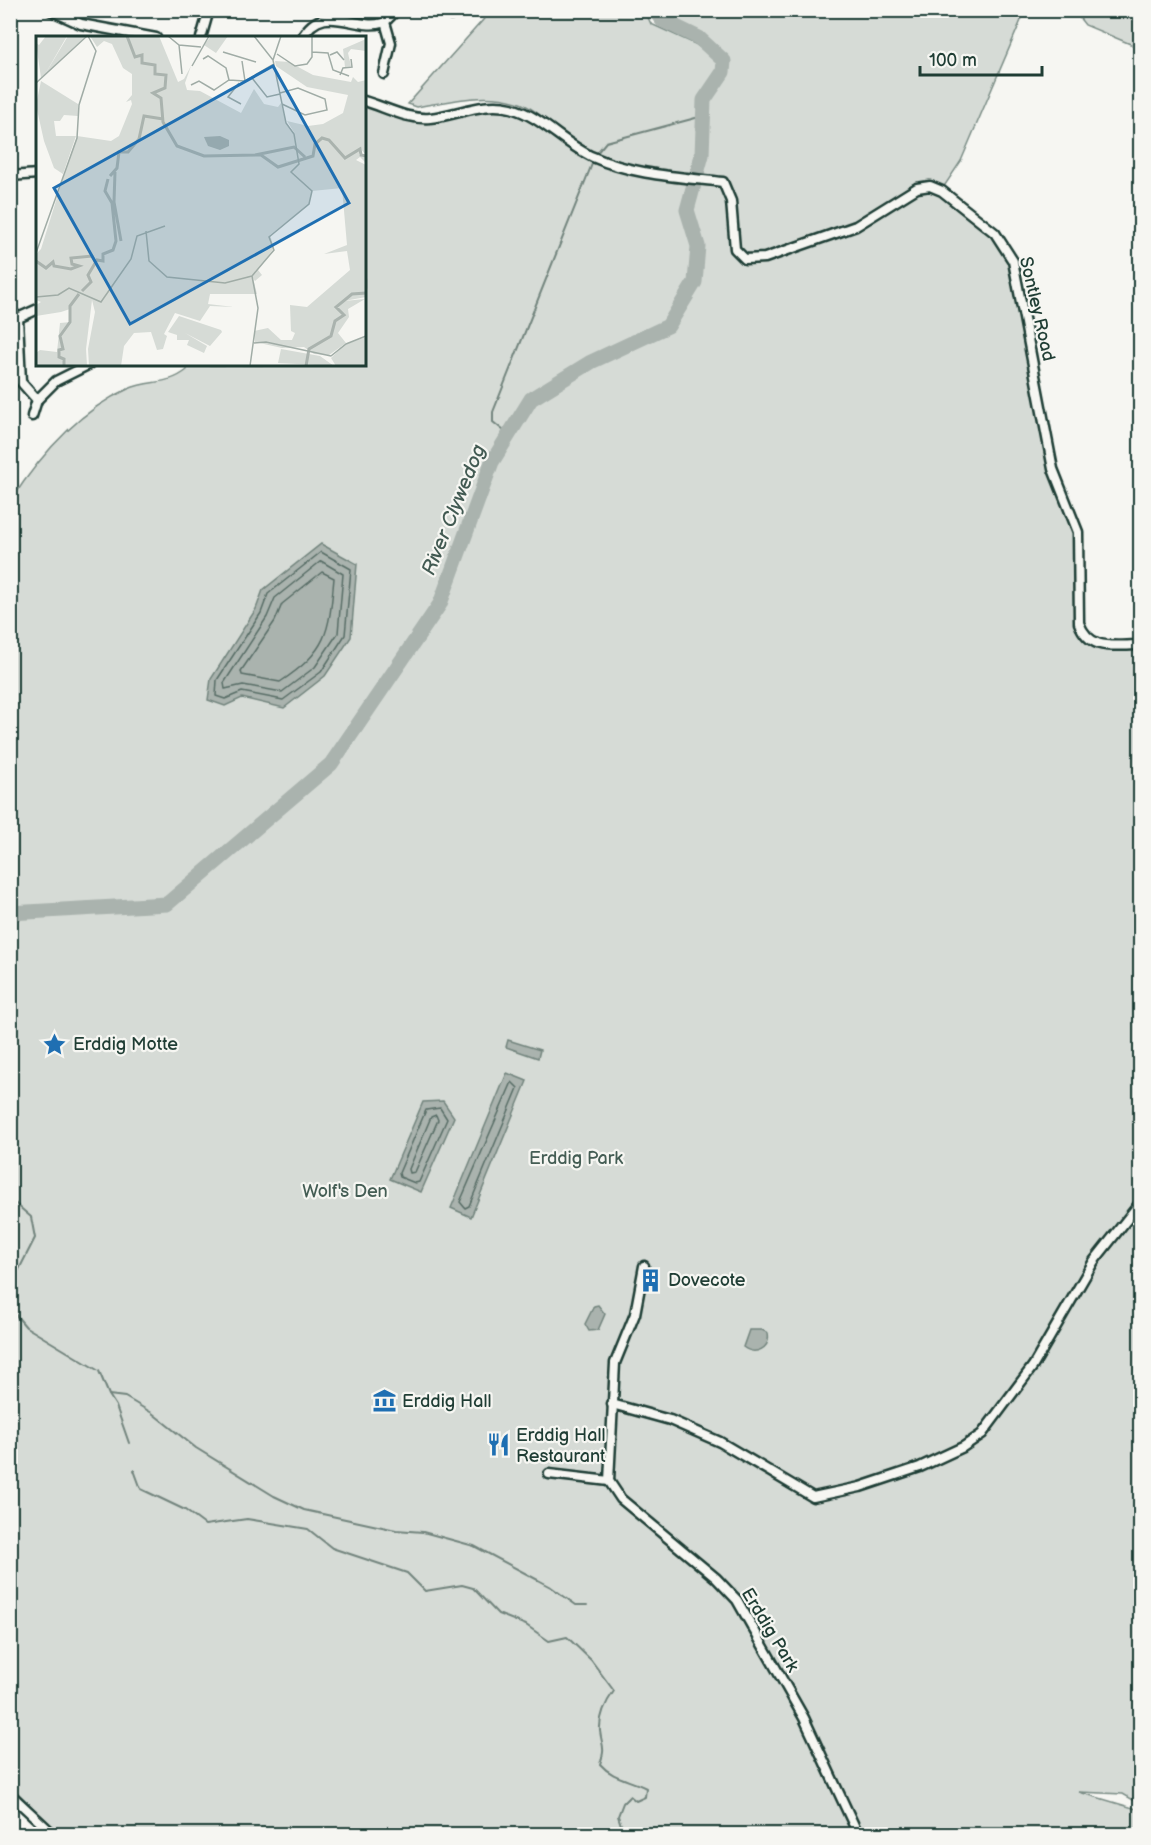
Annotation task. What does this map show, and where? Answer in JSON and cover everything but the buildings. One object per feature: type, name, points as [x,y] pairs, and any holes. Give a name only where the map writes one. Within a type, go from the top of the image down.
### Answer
[{"type":"street","points":[[50,10],[81,24],[145,36]]},
{"type":"street","points":[[202,36],[209,10]]},
{"type":"street","points":[[303,36],[307,28],[319,19],[341,15],[371,25],[384,22],[396,10]]},
{"type":"street","points":[[442,10],[452,15]]},
{"type":"street","points":[[384,22],[391,43],[384,74]]},
{"type":"street","name":"Sontley Road","points":[[366,101],[415,117],[431,118],[482,106],[512,108],[541,123],[596,158],[642,172],[723,182],[731,201],[735,249],[745,259],[765,258],[856,226],[917,188],[930,186],[942,191],[995,233],[1013,261],[1053,469],[1078,532],[1079,623],[1084,636],[1097,645],[1140,645]]},
{"type":"street","points":[[10,176],[36,174]]},
{"type":"street","points":[[10,309],[18,318],[21,382],[37,400]]},
{"type":"street","points":[[18,318],[36,310]]},
{"type":"street","points":[[32,416],[37,400],[56,381],[86,366]]},
{"type":"street","points":[[612,1404],[670,1420],[720,1442],[813,1497],[860,1487],[920,1467],[963,1447],[982,1434],[1033,1366],[1094,1261],[1140,1203]]},
{"type":"street","points":[[549,1474],[609,1480],[615,1363],[635,1314],[644,1266]]},
{"type":"street","name":"Erddig Park","points":[[609,1480],[621,1499],[703,1567],[737,1600],[804,1718],[858,1834]]},
{"type":"street","points":[[10,1794],[53,1834]]},
{"type":"green space","name":"Erddig Park","points":[[491,11],[645,11],[651,24],[695,44],[707,53],[700,34],[663,13],[653,11],[1025,11],[961,161],[943,188],[920,184],[897,202],[930,186],[995,233],[1013,261],[1053,469],[1078,532],[1079,623],[1097,644],[1140,645],[1140,1804],[1123,1794],[1079,1792],[1140,1810],[1140,1834],[59,1834],[11,1786],[10,502],[47,452],[76,423],[110,398],[136,386],[173,378],[187,370],[187,366],[366,366],[366,105],[415,117],[512,108],[593,157],[642,172],[695,178],[692,174],[644,168],[598,154],[584,148],[538,113],[517,102],[480,98],[417,107],[408,104]]},
{"type":"green space","points":[[1074,11],[1140,11],[1140,48],[1085,25]]},
{"type":"water","points":[[321,544],[357,564],[351,637],[325,676],[284,708],[242,698],[225,706],[208,700],[211,679],[256,609],[263,590]]},
{"type":"water","points":[[508,1040],[540,1050],[538,1058],[506,1047]]},
{"type":"water","points":[[507,1073],[527,1081],[471,1217],[451,1208]]},
{"type":"water","points":[[443,1101],[454,1117],[421,1192],[390,1179],[423,1102]]},
{"type":"water","points":[[598,1305],[605,1314],[598,1330],[589,1331],[585,1324],[594,1306]]},
{"type":"water","points":[[749,1330],[762,1330],[768,1333],[765,1347],[752,1351],[743,1347]]},
{"type":"waterway","name":"River Clywedog","points":[[10,913],[167,904],[331,764],[440,604],[492,462],[531,399],[591,362],[668,326],[695,282],[698,246],[687,210],[702,155],[704,100],[723,72],[724,61],[699,38],[662,20],[654,10]]},
{"type":"waterway","points":[[596,154],[606,142],[703,116]]},
{"type":"waterway","points":[[509,435],[493,422],[493,412],[594,159]]},
{"type":"waterway","points":[[10,1199],[31,1217],[35,1238],[10,1287]]},
{"type":"waterway","points":[[10,1308],[26,1327],[99,1371],[116,1406],[129,1443]]},
{"type":"waterway","points":[[109,1395],[125,1397],[152,1413],[196,1448],[274,1496],[304,1510],[396,1530],[423,1532],[474,1546],[551,1587],[576,1605],[587,1605]]},
{"type":"waterway","points":[[134,1470],[141,1489],[185,1510],[205,1525],[247,1519],[308,1529],[332,1548],[407,1573],[425,1591],[462,1585],[473,1588],[498,1614],[526,1625],[549,1641],[567,1637],[591,1660],[614,1691],[601,1720],[603,1750],[600,1764],[616,1776],[646,1788],[645,1797],[636,1801],[630,1796],[623,1803],[618,1816],[622,1828],[634,1834]]},
{"type":"waterway","points":[[587,1834],[590,1832],[604,1834]]},
{"type":"place","name":"Erddig Motte","points":[[55,1044]]},
{"type":"place","name":"Dovecote","points":[[650,1280]]},
{"type":"place","name":"Erddig Hall","points":[[384,1401]]},
{"type":"place","name":"Erddig Hall Restaurant","points":[[498,1445]]},
{"type":"park label","name":"Wolf's Den","points":[[345,1191]]}]
